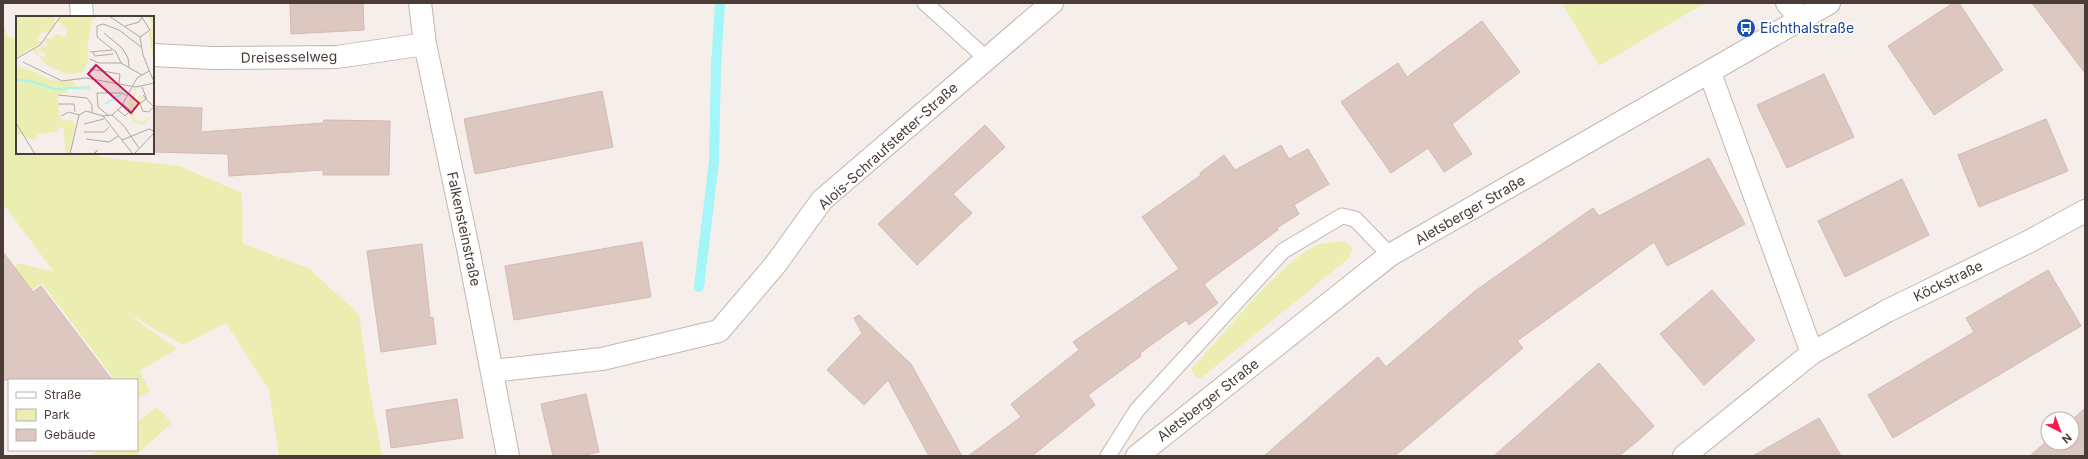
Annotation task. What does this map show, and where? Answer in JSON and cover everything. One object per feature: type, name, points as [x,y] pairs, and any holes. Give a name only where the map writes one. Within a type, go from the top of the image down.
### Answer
[{"type":"street","points":[[81,3],[82,16]]},
{"type":"street","name":"Falkensteinstraße","points":[[420,3],[425,44],[469,253],[508,456]]},
{"type":"street","name":"Alois-Schraufstetter-Straße","points":[[492,371],[602,359],[719,331],[775,265],[822,200],[1052,3]]},
{"type":"street","points":[[1787,3],[1802,20]]},
{"type":"street","name":"Aletsberger Straße","points":[[1137,456],[1390,255],[1710,73],[1829,3]]},
{"type":"street","name":"Dreisesselweg","points":[[154,55],[212,58],[337,57],[425,44]]},
{"type":"street","points":[[1710,73],[1812,353]]},
{"type":"street","name":"Köckstraße","points":[[1684,456],[1812,353],[1887,311],[2028,242],[2085,211]]},
{"type":"lane","points":[[925,3],[987,59]]},
{"type":"lane","points":[[1108,456],[1137,410],[1283,252],[1342,216],[1355,219],[1390,255]]},
{"type":"green space","points":[[1562,3],[1705,3],[1599,66]]},
{"type":"green space","points":[[3,24],[8,37],[16,39],[16,154],[99,154],[101,157],[179,166],[242,193],[243,244],[308,268],[359,314],[368,380],[382,456],[279,456],[269,390],[226,323],[183,345],[124,311],[177,349],[139,371],[150,390],[138,398],[138,379],[109,379],[112,376],[42,283],[3,311],[3,278],[19,263],[54,272],[4,205]]},
{"type":"green space","points":[[1345,241],[1353,249],[1348,259],[1201,378],[1196,378],[1192,372],[1192,368],[1272,280],[1306,251],[1321,244]]},
{"type":"green space","points":[[157,407],[172,423],[135,456],[90,456],[97,451],[138,451],[138,421]]},
{"type":"building","points":[[290,3],[363,3],[364,30],[291,34]]},
{"type":"building","points":[[1953,3],[1959,3],[2003,70],[1934,115],[1888,46]]},
{"type":"building","points":[[2032,3],[2085,3],[2085,73]]},
{"type":"building","points":[[1482,21],[1520,72],[1452,124],[1472,154],[1444,172],[1428,148],[1391,173],[1341,102],[1398,63],[1407,77]]},
{"type":"building","points":[[1824,74],[1854,137],[1787,168],[1757,105]]},
{"type":"building","points":[[602,91],[613,147],[475,174],[464,119]]},
{"type":"building","points":[[154,106],[202,108],[201,132],[323,123],[324,120],[390,121],[389,175],[323,175],[323,170],[229,176],[228,154],[154,152]]},
{"type":"building","points":[[2046,119],[2068,171],[1979,207],[1958,155]]},
{"type":"building","points":[[985,125],[1005,147],[953,194],[972,213],[917,265],[878,224]]},
{"type":"building","points":[[1281,145],[1289,159],[1308,149],[1329,184],[1294,205],[1299,214],[1277,228],[1278,230],[1204,284],[1218,303],[1189,325],[1186,320],[1140,353],[1141,356],[1088,395],[1095,405],[1032,456],[968,456],[1021,417],[1011,404],[1079,350],[1073,342],[1179,269],[1142,217],[1201,175],[1200,173],[1224,155],[1235,170]]},
{"type":"building","points":[[1709,158],[1745,224],[1667,266],[1654,242],[1517,341],[1523,348],[1395,456],[1264,456],[1378,357],[1386,367],[1475,291],[1593,208],[1599,216]]},
{"type":"building","points":[[1902,179],[1929,235],[1845,277],[1818,221]]},
{"type":"building","points":[[642,242],[651,297],[514,320],[505,266]]},
{"type":"building","points":[[422,244],[430,318],[433,317],[436,344],[381,352],[367,251]]},
{"type":"building","points":[[3,252],[33,292],[41,286],[111,379],[3,380]]},
{"type":"building","points":[[2048,270],[2081,326],[1893,438],[1868,395],[1974,332],[1966,318]]},
{"type":"building","points":[[1712,290],[1755,340],[1704,385],[1660,334]]},
{"type":"building","points":[[859,315],[911,364],[962,456],[929,456],[888,380],[864,405],[827,370],[862,333],[854,318]]},
{"type":"building","points":[[1599,363],[1654,426],[1639,440],[1619,456],[1494,456]]},
{"type":"building","points":[[586,394],[599,452],[581,456],[553,456],[541,404]]},
{"type":"building","points":[[457,399],[463,438],[391,448],[386,410]]},
{"type":"building","points":[[2085,408],[2085,456],[2030,456],[2040,447],[2040,451],[2080,451],[2080,413]]},
{"type":"building","points":[[1819,418],[1841,456],[1753,456]]},
{"type":"waterway","points":[[699,287],[714,161],[716,66],[720,3]]},
{"type":"place","name":"Eichthalstraße","points":[[1746,28]]}]
